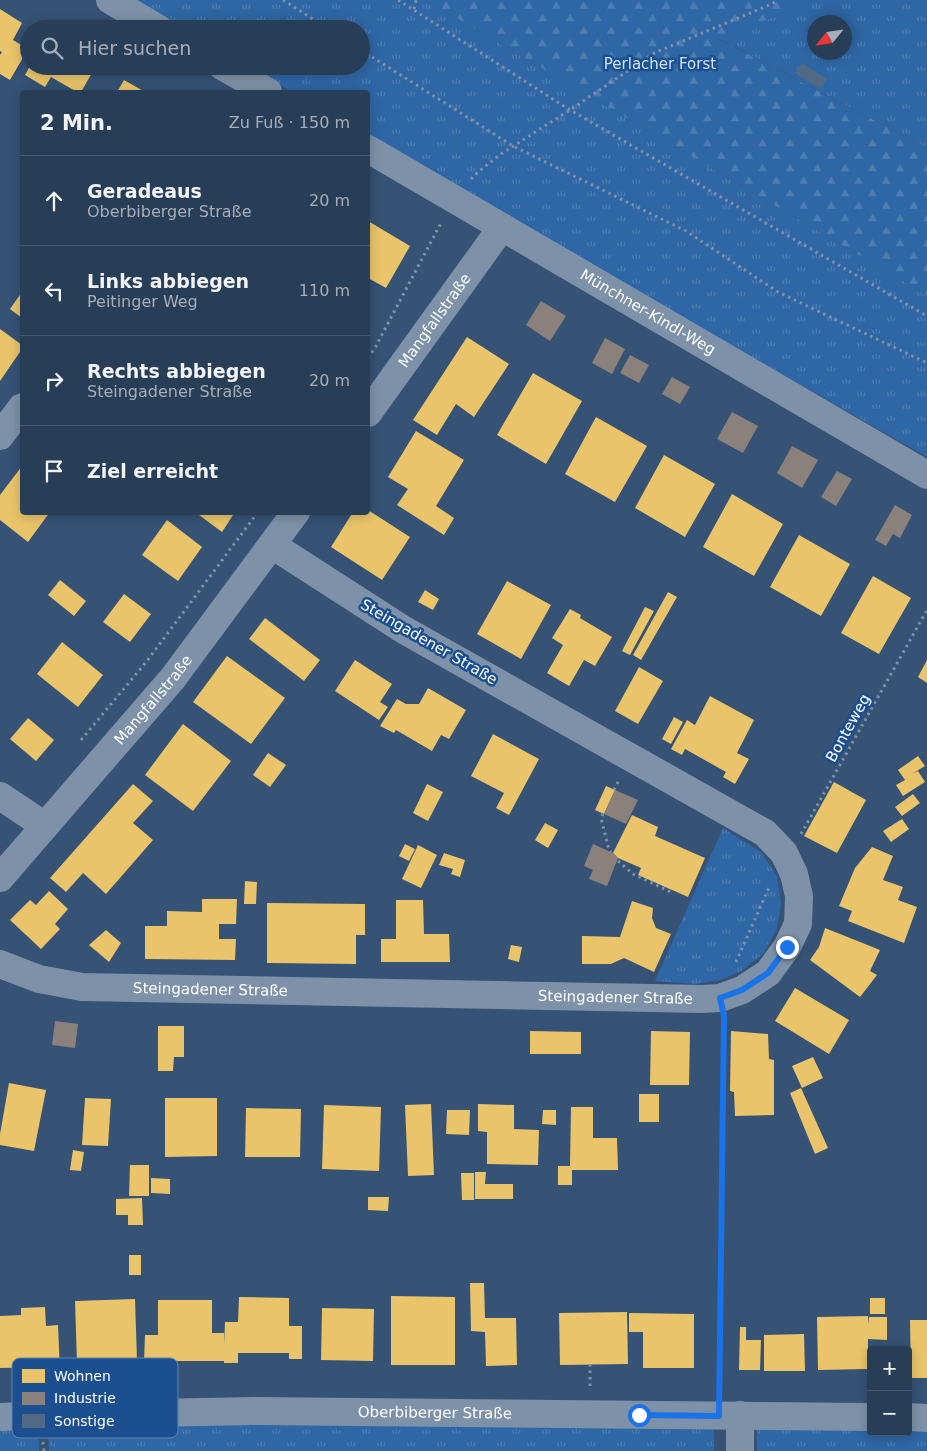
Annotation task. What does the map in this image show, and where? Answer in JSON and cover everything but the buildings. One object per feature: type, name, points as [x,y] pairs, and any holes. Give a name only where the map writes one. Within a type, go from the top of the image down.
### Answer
[{"type":"street","points":[[110,0],[144,20]]},
{"type":"street","points":[[231,78],[263,90]]},
{"type":"street","name":"Münchner-Kindl-Weg","points":[[370,150],[927,475]]},
{"type":"street","name":"Mangfallstraße","points":[[370,411],[502,227]]},
{"type":"street","points":[[0,436],[20,410]]},
{"type":"street","name":"Mangfallstraße","points":[[0,878],[173,678],[294,515]]},
{"type":"street","name":"Steingadener Straße","points":[[0,964],[39,978],[82,988],[683,999],[720,998],[742,990],[768,973],[787,947],[798,924],[799,896],[794,874],[784,853],[765,833],[404,630],[272,545]]},
{"type":"street","points":[[0,796],[45,826]]},
{"type":"street","name":"Oberbiberger Straße","points":[[178,1412],[255,1411],[867,1417]]},
{"type":"street","points":[[729,1415],[740,1451]]},
{"type":"street","points":[[912,1417],[927,1418]]},
{"type":"path","points":[[283,0],[314,20]]},
{"type":"path","points":[[398,0],[570,110],[927,316]]},
{"type":"path","points":[[414,10],[416,0]]},
{"type":"path","points":[[370,355],[454,199],[478,172],[513,146],[654,53],[772,4],[777,0]]},
{"type":"path","points":[[370,56],[513,146],[686,231],[778,292],[927,363]]},
{"type":"path","points":[[75,747],[147,661],[256,515]]},
{"type":"path","name":"Bonteweg","points":[[720,998],[784,853],[796,843],[927,610]]},
{"type":"path","points":[[603,814],[601,818],[611,852]]},
{"type":"path","points":[[618,861],[634,874],[673,894]]},
{"type":"path","points":[[720,998],[724,1016],[729,1415]]},
{"type":"path","points":[[590,1364],[590,1385]]},
{"type":"green space","points":[[137,0],[426,0],[927,295],[927,457],[370,139],[370,90],[289,90],[263,75],[370,75],[370,20],[170,20]]},
{"type":"green space","name":"Perlacher Forst","points":[[426,0],[804,0],[790,10],[719,39],[927,148],[927,295]]},
{"type":"green space","points":[[804,0],[927,0],[927,148],[718,38],[790,10]]},
{"type":"green space","points":[[723,828],[761,852],[777,876],[781,903],[777,929],[763,954],[741,971],[720,980],[695,984],[655,981]]},
{"type":"green space","points":[[178,1425],[714,1428],[714,1451],[49,1451],[48,1438],[178,1438]]},
{"type":"green space","points":[[757,1428],[867,1430],[867,1436],[912,1436],[912,1431],[927,1431],[927,1451],[757,1451]]},
{"type":"green space","points":[[12,1429],[12,1438],[38,1438],[39,1451],[0,1451],[0,1430]]},
{"type":"route","points":[[639,1415],[719,1416],[724,1016],[720,998],[742,990],[768,973],[787,947]]}]
